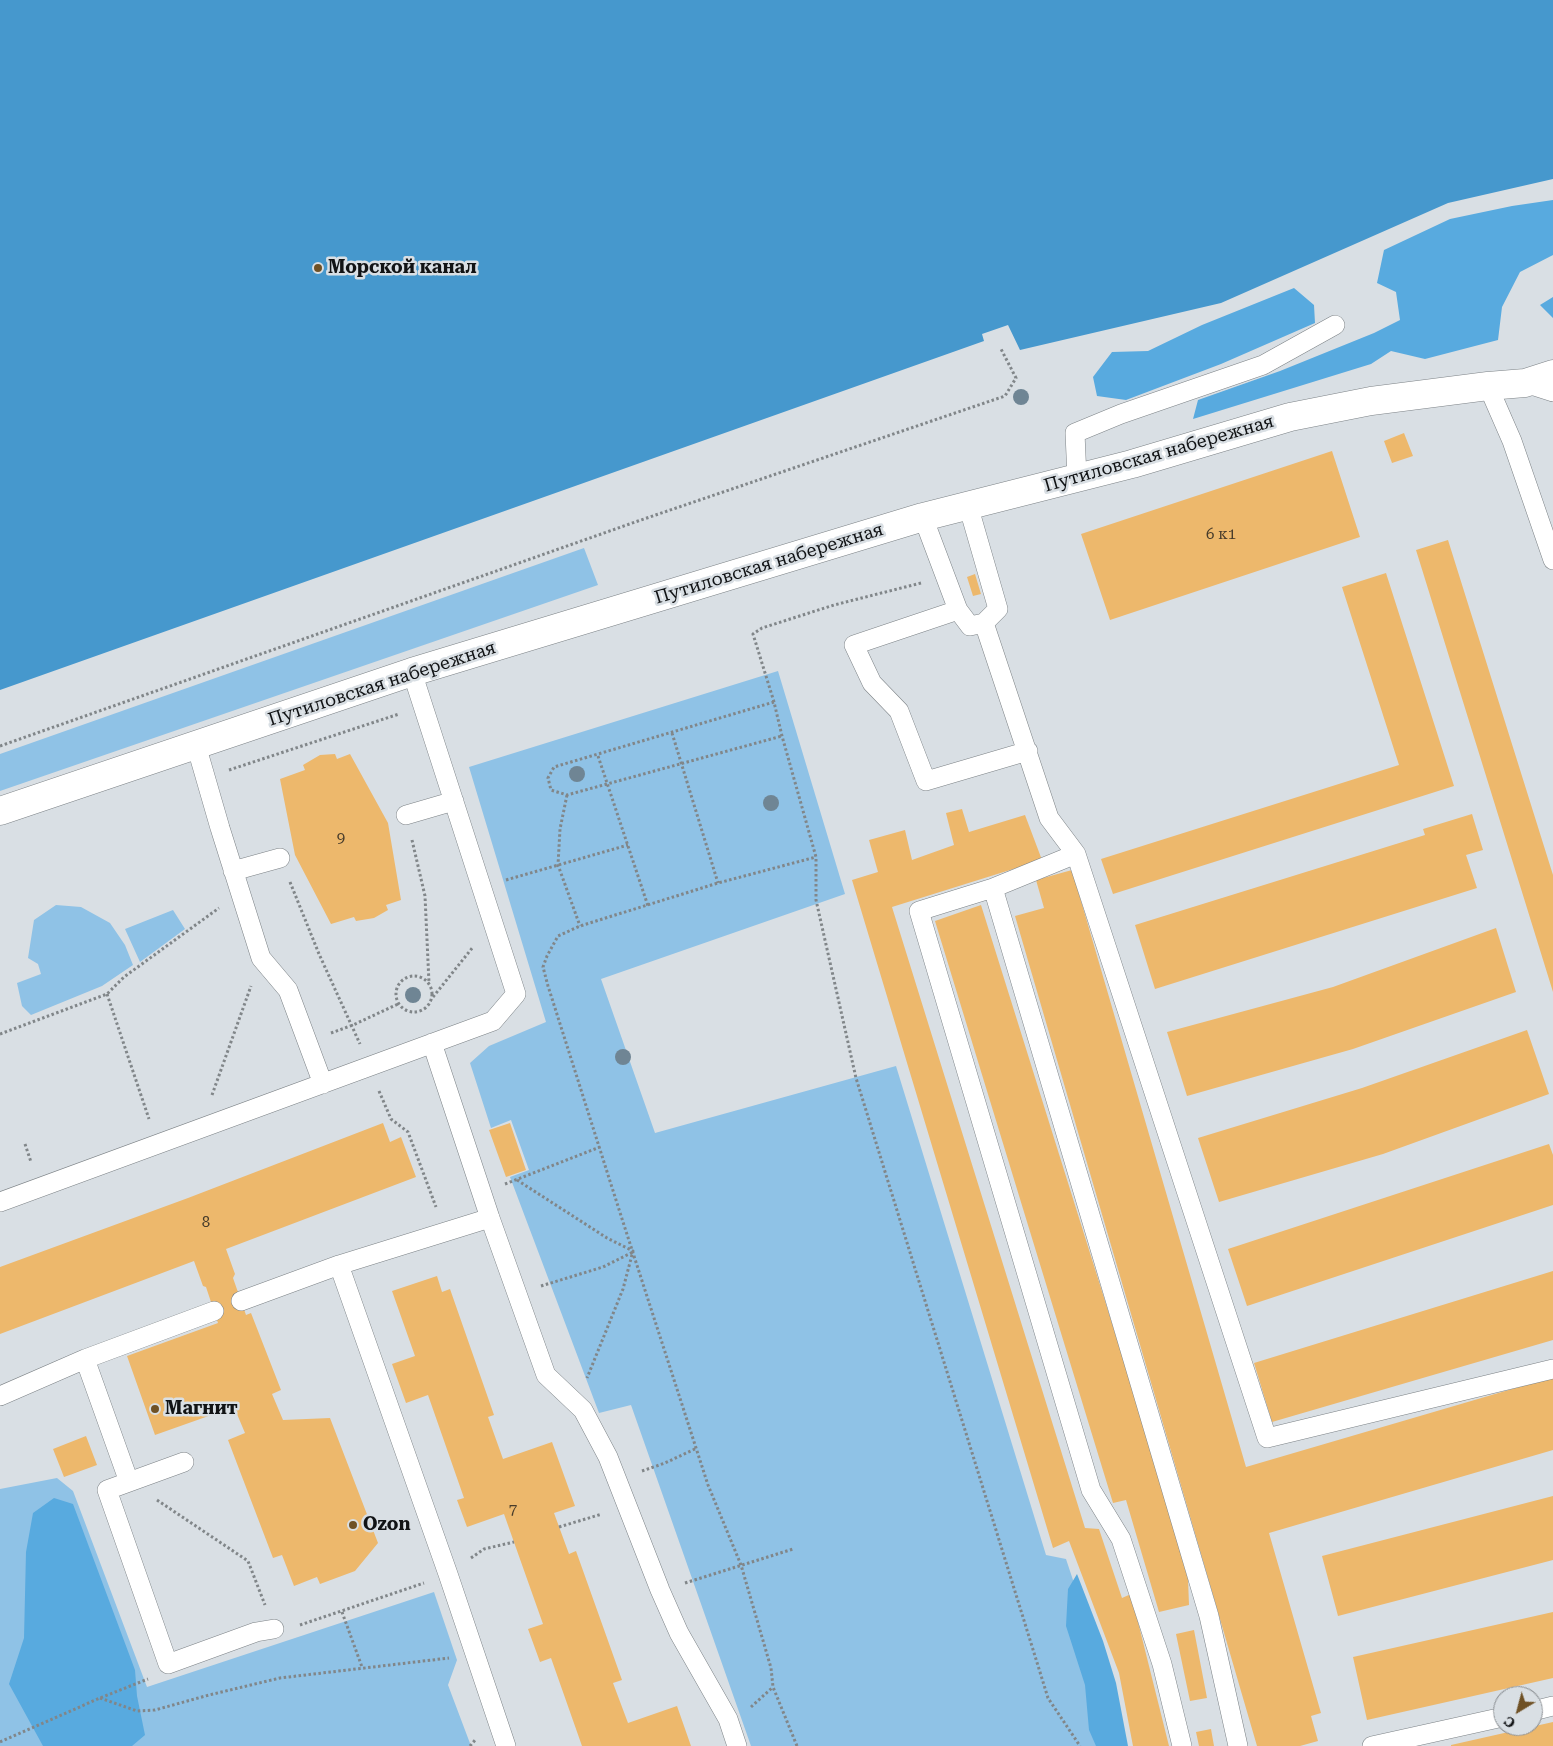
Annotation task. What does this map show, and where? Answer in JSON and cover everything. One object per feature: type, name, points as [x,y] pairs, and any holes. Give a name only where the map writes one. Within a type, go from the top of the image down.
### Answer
[{"type":"street","name":"Путиловская набережная","points":[[0,811],[412,672],[923,517],[1132,464],[1290,417],[1371,401],[1525,383],[1553,374]]},
{"type":"lane","points":[[1076,478],[1075,433],[1121,414],[1263,365],[1335,325]]},
{"type":"lane","points":[[1525,383],[1553,392]]},
{"type":"lane","points":[[1488,386],[1512,441],[1553,560]]},
{"type":"lane","points":[[923,517],[958,610],[970,626],[984,623],[998,609],[968,505]]},
{"type":"lane","points":[[958,610],[854,645],[872,683],[899,712],[926,781],[1028,751]]},
{"type":"lane","points":[[984,623],[1049,818],[1076,854],[1267,1438],[1553,1369]]},
{"type":"lane","points":[[0,1202],[493,1021],[516,994],[412,672]]},
{"type":"lane","points":[[196,745],[260,958],[288,990],[323,1084]]},
{"type":"lane","points":[[406,815],[454,801]]},
{"type":"lane","points":[[1076,854],[993,888],[919,911],[1091,1490],[1122,1539],[1162,1664],[1182,1746]]},
{"type":"lane","points":[[233,872],[280,858]]},
{"type":"lane","points":[[993,888],[1209,1616],[1238,1746]]},
{"type":"lane","points":[[432,1043],[490,1218],[546,1375],[583,1410],[608,1457],[660,1590],[679,1632],[728,1719],[737,1746]]},
{"type":"lane","points":[[241,1301],[339,1265],[490,1218]]},
{"type":"lane","points":[[339,1265],[448,1574],[506,1746]]},
{"type":"lane","points":[[0,1396],[85,1359],[214,1311]]},
{"type":"lane","points":[[85,1359],[130,1482]]},
{"type":"lane","points":[[184,1462],[107,1490],[168,1664],[256,1632],[274,1629]]},
{"type":"lane","points":[[1372,1746],[1493,1719]]},
{"type":"path","points":[[0,746],[638,521],[1006,396],[1016,378],[1001,349]]},
{"type":"path","points":[[946,578],[900,587],[834,605],[762,628],[753,634],[774,702],[816,857],[816,900],[856,1078],[1048,1698],[1080,1746]]},
{"type":"path","points":[[774,702],[554,768],[548,778],[551,790],[567,795],[782,736]]},
{"type":"path","points":[[206,778],[423,706]]},
{"type":"path","points":[[672,733],[718,883]]},
{"type":"path","points":[[598,756],[648,906]]},
{"type":"path","points":[[567,795],[560,829],[558,865],[580,926]]},
{"type":"path","points":[[406,815],[425,896],[429,983],[432,997]]},
{"type":"path","points":[[481,887],[628,845]]},
{"type":"path","points":[[796,1746],[773,1687],[771,1668],[741,1565],[708,1485],[548,986],[544,967],[547,956],[558,936],[580,926],[718,883],[816,857]]},
{"type":"path","points":[[280,858],[319,954],[353,1025],[391,1120],[408,1132],[446,1232]]},
{"type":"path","points":[[0,1034],[107,994],[124,977],[240,892]]},
{"type":"path","points":[[429,983],[417,976],[403,979],[395,992],[398,1004],[407,1012],[419,1012],[426,1008],[432,997],[493,922]]},
{"type":"path","points":[[200,1129],[260,958]]},
{"type":"path","points":[[107,994],[158,1144]]},
{"type":"path","points":[[307,1042],[353,1025],[398,1004]]},
{"type":"path","points":[[510,1182],[600,1147]]},
{"type":"path","points":[[517,1180],[607,1238],[633,1251]]},
{"type":"path","points":[[548,1284],[603,1267],[633,1251]]},
{"type":"path","points":[[577,1404],[623,1289],[633,1251]]},
{"type":"path","points":[[617,1479],[666,1463],[697,1448]]},
{"type":"path","points":[[130,1482],[248,1561],[274,1629],[305,1624],[448,1574],[484,1549],[514,1542]]},
{"type":"path","points":[[559,1527],[626,1506]]},
{"type":"path","points":[[660,1590],[792,1549]]},
{"type":"path","points":[[342,1612],[362,1668]]},
{"type":"path","points":[[100,1698],[137,1711],[155,1710],[209,1694],[280,1678],[451,1657]]},
{"type":"path","points":[[0,1742],[100,1698],[147,1680],[168,1664]]},
{"type":"shaded area","name":"Морской канал","points":[[0,0],[1553,0],[1553,179],[1448,203],[1221,303],[1020,350],[1008,325],[982,334],[984,341],[0,690]]},
{"type":"shaded area","points":[[1553,200],[1553,255],[1520,272],[1502,307],[1498,340],[1425,359],[1391,351],[1371,364],[1193,419],[1198,400],[1280,371],[1374,333],[1400,320],[1396,292],[1377,283],[1384,250],[1450,219],[1512,206]]},
{"type":"shaded area","points":[[1294,288],[1314,305],[1315,323],[1221,364],[1126,400],[1097,396],[1093,377],[1112,352],[1148,351],[1202,325]]},
{"type":"shaded area","points":[[1553,297],[1553,318],[1540,305]]},
{"type":"shaded area","points":[[584,548],[598,585],[0,791],[0,754]]},
{"type":"shaded area","points":[[778,671],[845,894],[601,979],[655,1133],[896,1066],[1046,1555],[1066,1559],[1103,1670],[1125,1746],[751,1746],[631,1405],[599,1413],[510,1177],[529,1170],[511,1120],[491,1128],[470,1063],[489,1046],[546,1022],[469,767]]},
{"type":"shaded area","points":[[56,905],[81,907],[110,923],[125,945],[133,965],[102,986],[31,1015],[22,1006],[17,983],[41,974],[38,964],[28,958],[34,920]]},
{"type":"shaded area","points":[[173,910],[185,929],[140,962],[125,929]]},
{"type":"shaded area","points":[[57,1478],[73,1491],[147,1687],[434,1592],[457,1660],[448,1685],[471,1746],[0,1746],[0,1489]]},
{"type":"shaded area","points":[[54,1498],[73,1504],[135,1670],[137,1696],[145,1735],[132,1746],[43,1746],[9,1684],[24,1638],[26,1552],[33,1513]]},
{"type":"shaded area","points":[[1077,1574],[1103,1641],[1116,1683],[1128,1746],[1096,1746],[1089,1730],[1085,1685],[1066,1626],[1068,1589]]},
{"type":"building","points":[[1404,433],[1413,456],[1392,463],[1384,441]]},
{"type":"building","points":[[1332,451],[1360,537],[1110,620],[1081,534]]},
{"type":"building","points":[[1448,540],[1553,875],[1553,992],[1416,550]]},
{"type":"building","points":[[1386,573],[1454,786],[1113,894],[1101,859],[1399,765],[1342,587]]},
{"type":"building","points":[[975,574],[981,594],[973,596],[967,577]]},
{"type":"building","points":[[335,754],[337,759],[350,754],[388,823],[401,900],[386,905],[388,910],[374,918],[356,921],[354,917],[331,924],[295,855],[280,779],[305,770],[303,765],[320,755]]},
{"type":"building","points":[[962,809],[969,832],[1025,815],[1042,860],[892,907],[1085,1528],[1099,1529],[1122,1598],[1131,1594],[1169,1746],[1133,1746],[1119,1673],[1069,1541],[1053,1548],[852,880],[878,872],[869,840],[905,830],[912,860],[954,845],[946,813]]},
{"type":"building","points":[[1472,814],[1483,850],[1466,855],[1477,888],[1155,989],[1135,925],[1425,835],[1423,829]]},
{"type":"building","points":[[1072,870],[1246,1467],[1553,1377],[1553,1450],[1269,1533],[1321,1713],[1311,1716],[1318,1741],[1300,1746],[1257,1746],[1015,916],[1044,908],[1036,880]]},
{"type":"building","points":[[981,905],[1147,1435],[1188,1579],[1189,1605],[1159,1612],[1126,1500],[1113,1503],[935,921]]},
{"type":"building","points":[[1496,928],[1516,992],[1353,1049],[1187,1096],[1167,1032],[1333,987]]},
{"type":"building","points":[[1527,1030],[1549,1094],[1383,1154],[1219,1202],[1198,1138],[1362,1088]]},
{"type":"building","points":[[383,1123],[390,1142],[401,1137],[416,1177],[226,1249],[235,1274],[233,1278],[246,1315],[251,1313],[281,1390],[272,1394],[283,1420],[330,1418],[378,1543],[355,1571],[320,1584],[317,1577],[294,1586],[282,1555],[273,1558],[228,1440],[245,1433],[234,1407],[155,1435],[127,1356],[218,1323],[206,1287],[203,1286],[194,1261],[0,1334],[0,1267],[188,1198]]},
{"type":"building","points":[[510,1123],[526,1170],[506,1177],[489,1130]]},
{"type":"building","points":[[1549,1144],[1553,1155],[1553,1205],[1247,1306],[1228,1249]]},
{"type":"building","points":[[1553,1271],[1553,1340],[1272,1422],[1254,1363]]},
{"type":"building","points":[[437,1276],[442,1292],[450,1289],[494,1415],[488,1417],[503,1459],[552,1442],[575,1506],[554,1513],[569,1554],[576,1551],[622,1680],[613,1683],[628,1723],[677,1706],[691,1746],[582,1746],[551,1658],[540,1662],[528,1629],[543,1624],[504,1514],[467,1527],[457,1500],[464,1498],[428,1395],[406,1403],[392,1364],[415,1356],[392,1291]]},
{"type":"building","points":[[86,1436],[97,1465],[64,1477],[53,1449]]},
{"type":"building","points":[[1553,1496],[1553,1560],[1338,1616],[1322,1556]]},
{"type":"building","points":[[1553,1612],[1553,1678],[1518,1686],[1493,1686],[1493,1692],[1367,1720],[1353,1657]]},
{"type":"building","points":[[1194,1630],[1207,1698],[1190,1701],[1176,1634]]},
{"type":"building","points":[[1553,1722],[1553,1746],[1451,1746],[1493,1736],[1543,1736],[1543,1724]]},
{"type":"building","points":[[1211,1729],[1214,1746],[1199,1746],[1196,1732]]},
{"type":"place","name":"Морской канал","points":[[318,268]]},
{"type":"place","name":"Магнит","points":[[155,1409]]},
{"type":"place","name":"Ozon","points":[[353,1525]]}]
